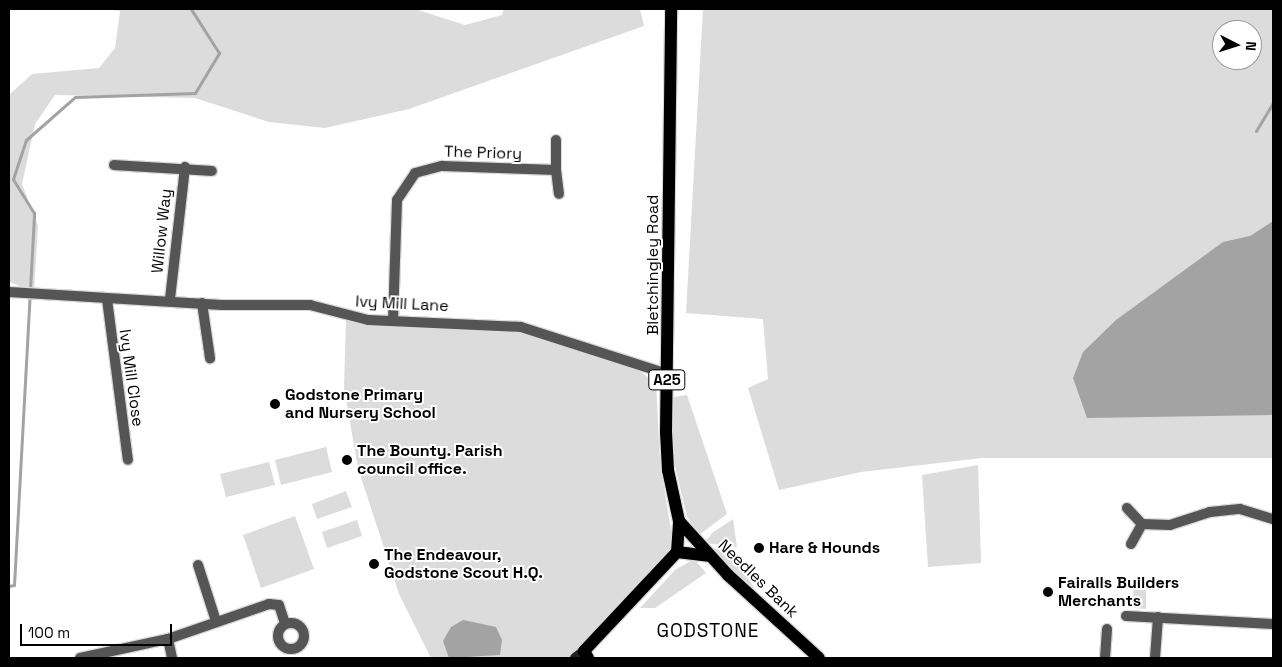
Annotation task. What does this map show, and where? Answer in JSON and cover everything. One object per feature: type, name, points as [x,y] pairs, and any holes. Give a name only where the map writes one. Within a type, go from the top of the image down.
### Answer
[{"type":"main road","name":"Bletchingley Road","points":[[671,9],[668,470],[679,521]]},
{"type":"main road","name":"A25","points":[[677,552],[679,521]]},
{"type":"main road","name":"Needles Bank","points":[[679,521],[710,556],[819,658]]},
{"type":"main road","points":[[582,656],[677,552],[710,556]]},
{"type":"street","points":[[556,140],[556,170],[559,194]]},
{"type":"street","name":"Willow Way","points":[[114,165],[184,167],[212,171]]},
{"type":"street","name":"Willow Way","points":[[170,299],[184,167]]},
{"type":"street","name":"The Priory","points":[[393,321],[397,200],[405,182],[429,167],[556,170]]},
{"type":"street","name":"Ivy Mill Lane","points":[[9,292],[29,295],[107,299],[170,299],[202,303],[310,305],[351,318],[521,328],[668,374]]},
{"type":"street","name":"Ivy Mill Close","points":[[107,299],[128,460]]},
{"type":"street","points":[[202,303],[210,358]]},
{"type":"street","points":[[1127,508],[1142,524],[1170,525],[1210,512],[1240,510],[1273,519]]},
{"type":"street","points":[[1131,544],[1142,524]]},
{"type":"street","points":[[198,564],[216,621]]},
{"type":"street","points":[[80,658],[168,639],[269,604],[279,605],[285,624]]},
{"type":"street","points":[[1126,616],[1273,624]]},
{"type":"street","points":[[1155,658],[1158,617]]},
{"type":"street","points":[[1105,658],[1107,629]]},
{"type":"street","points":[[168,639],[172,658]]},
{"type":"shaded area","points":[[105,9],[415,9],[465,25],[502,15],[504,9],[640,9],[644,26],[409,109],[325,128],[269,122],[195,98],[55,95],[35,124],[22,184],[38,226],[34,291],[9,282],[9,95],[32,74],[99,68],[115,48],[120,11]]},
{"type":"shaded area","points":[[703,9],[1273,9],[1273,458],[982,458],[861,472],[779,490],[748,388],[768,379],[763,319],[686,313]]},
{"type":"shaded area","points":[[1273,221],[1273,415],[1087,418],[1073,378],[1083,352],[1116,320],[1223,242],[1250,236]]},
{"type":"shaded area","points":[[346,319],[369,326],[509,329],[631,366],[656,382],[660,462],[673,543],[668,555],[569,658],[431,658],[399,594],[358,468],[344,388]]},
{"type":"shaded area","points":[[687,395],[727,514],[699,535],[687,517],[672,453],[674,397]]},
{"type":"shaded area","points":[[326,447],[332,472],[281,485],[275,460]]},
{"type":"shaded area","points":[[269,462],[275,485],[226,497],[220,474]]},
{"type":"shaded area","points":[[978,465],[981,563],[928,567],[922,475]]},
{"type":"shaded area","points":[[346,491],[352,507],[317,519],[312,504]]},
{"type":"shaded area","points":[[295,516],[314,569],[261,588],[243,535]]},
{"type":"shaded area","points":[[733,519],[737,547],[705,543],[712,533]]},
{"type":"shaded area","points":[[357,520],[362,536],[327,548],[322,532]]},
{"type":"shaded area","points":[[708,548],[731,550],[755,589],[725,565]]},
{"type":"shaded area","points":[[694,559],[706,573],[655,608],[640,608],[675,570]]},
{"type":"shaded area","points":[[1133,581],[1146,581],[1146,609],[1134,608]]},
{"type":"shaded area","points":[[463,620],[496,627],[502,640],[500,655],[449,658],[443,641],[451,627]]},
{"type":"waterway","points":[[9,586],[14,585],[34,213],[13,179],[26,140],[75,97],[195,93],[219,53],[191,9]]},
{"type":"waterway","points":[[1256,131],[1273,103]]},
{"type":"place","name":"Godstone Primary and Nursery School","points":[[275,404]]},
{"type":"place","name":"The Bounty. Parish council office.","points":[[347,460]]},
{"type":"place","name":"Hare & Hounds","points":[[759,548]]},
{"type":"place","name":"The Endeavour, Godstone Scout H.Q.","points":[[374,564]]},
{"type":"place","name":"Fairalls Builders Merchants","points":[[1048,592]]},
{"type":"district","name":"GODSTONE","points":[[708,631]]}]
